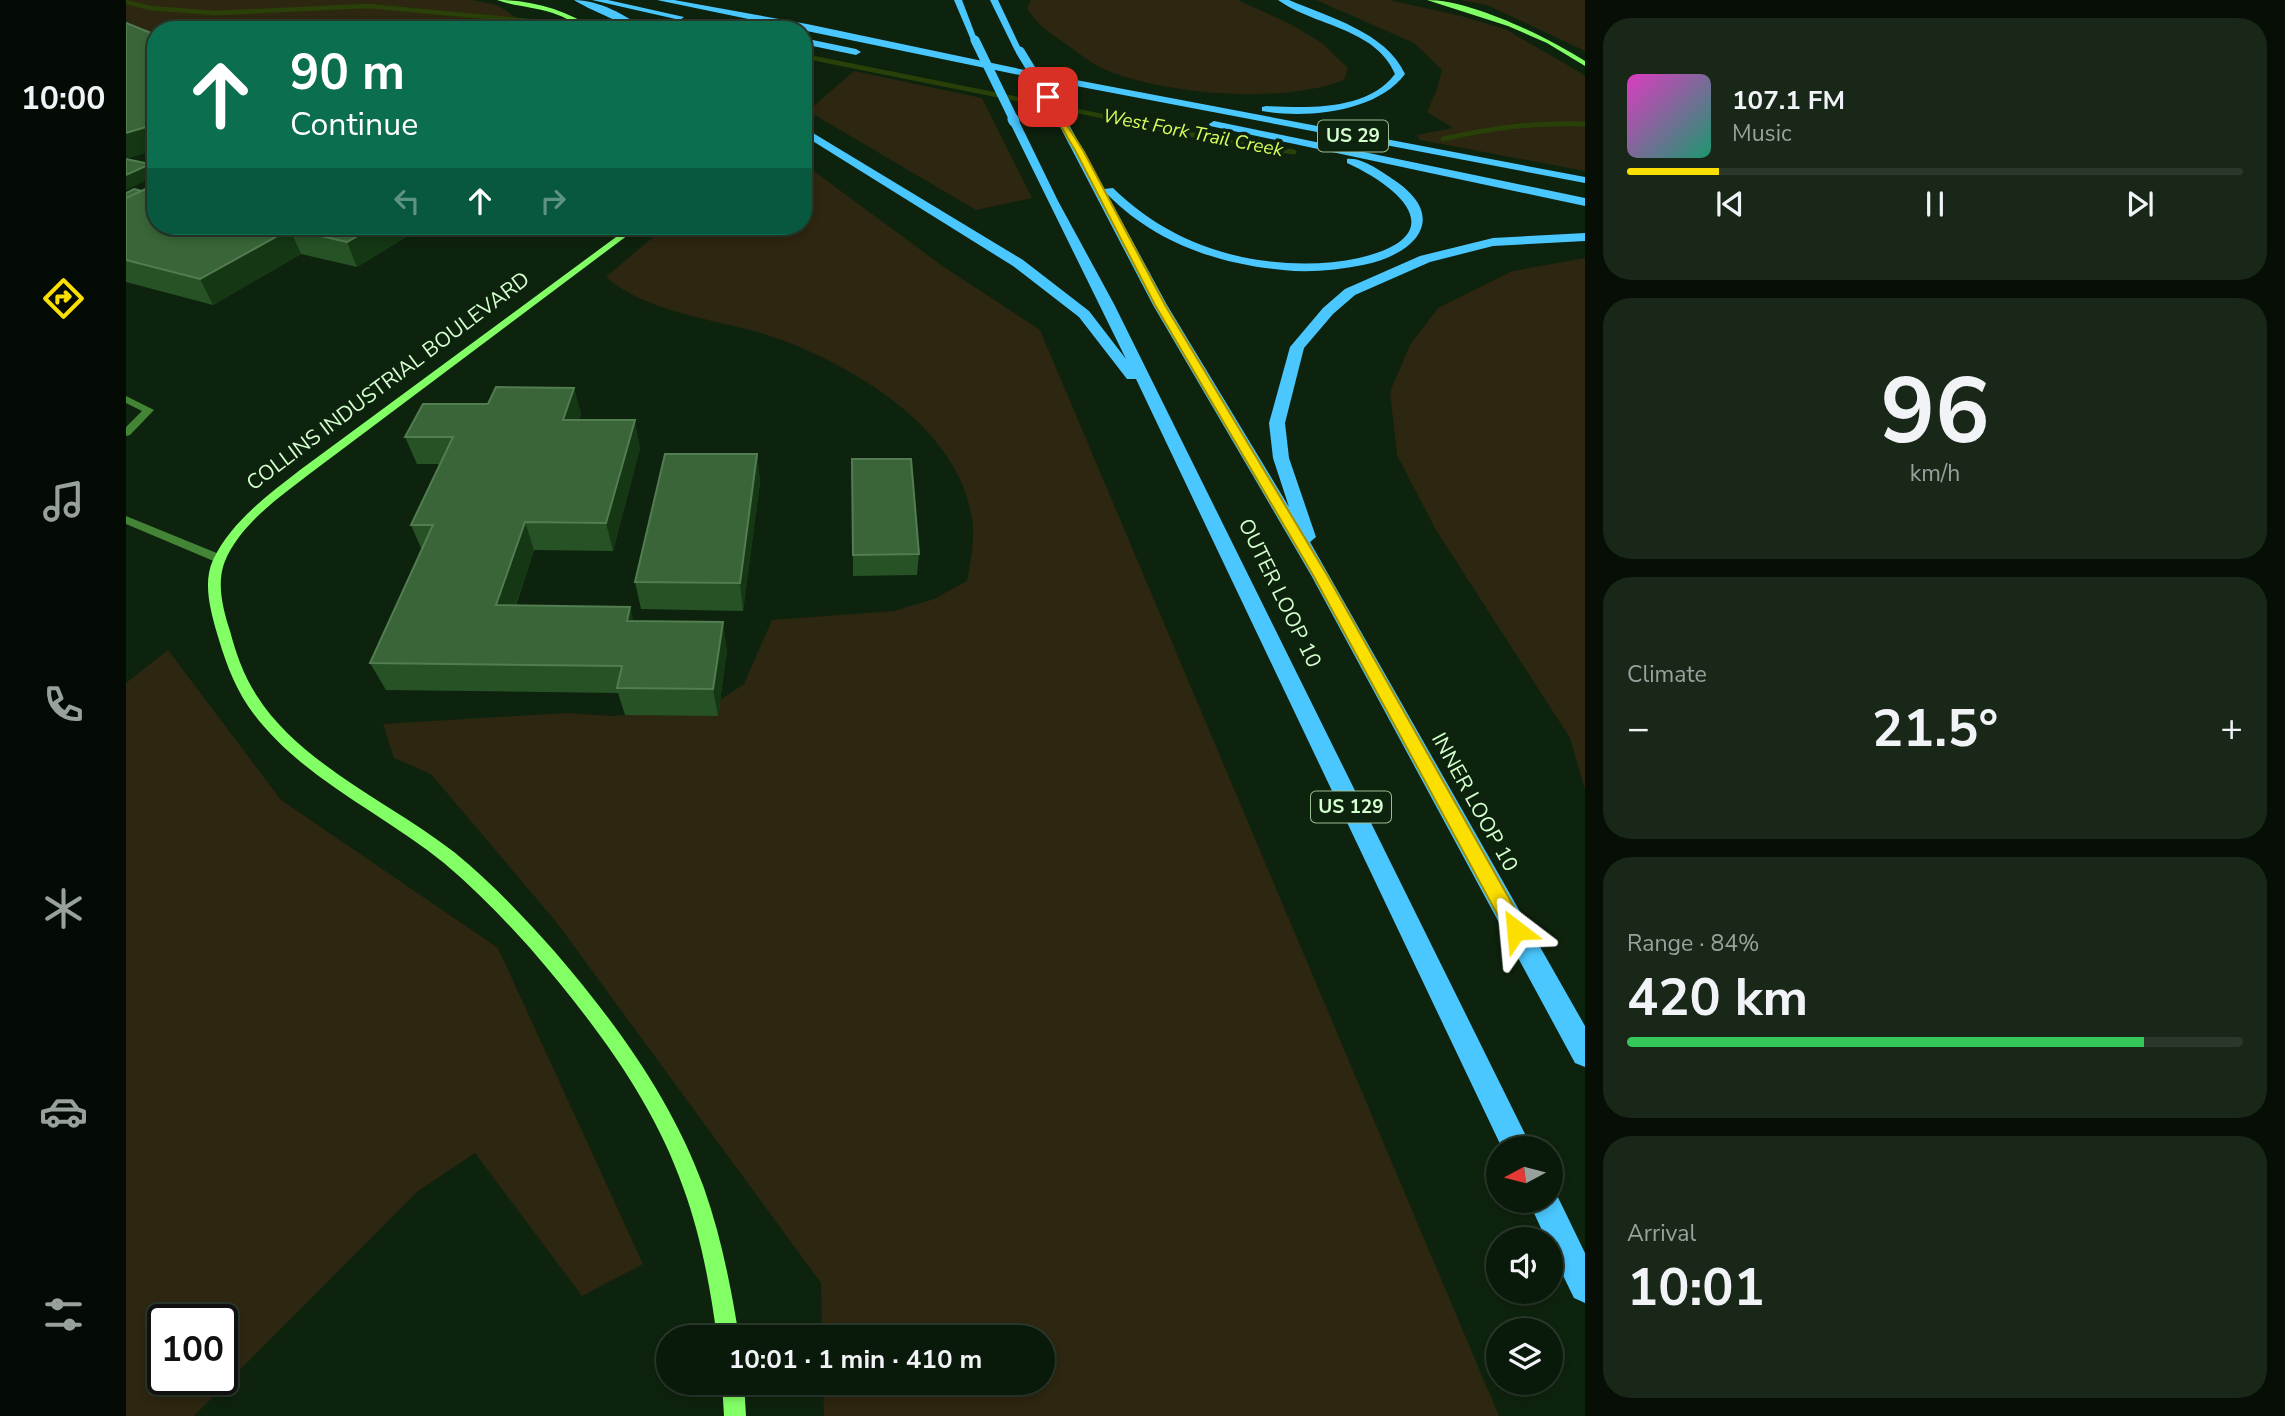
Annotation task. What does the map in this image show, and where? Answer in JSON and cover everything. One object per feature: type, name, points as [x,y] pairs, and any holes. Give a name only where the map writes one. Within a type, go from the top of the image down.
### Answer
[{"type":"highway","points":[[579,0],[627,21]]},
{"type":"highway","points":[[596,0],[691,19]]},
{"type":"highway","name":"US 29","points":[[662,0],[775,21]]},
{"type":"highway","name":"OUTER LOOP 10","points":[[957,0],[1511,1136]]},
{"type":"highway","points":[[994,0],[1020,51],[1080,152],[1160,305],[1320,575]]},
{"type":"highway","points":[[1000,0],[1004,19]]},
{"type":"highway","points":[[1121,91],[1248,108],[1302,109],[1342,105],[1373,98],[1397,81],[1399,67],[1387,52],[1282,0]]},
{"type":"highway","points":[[751,4],[788,21]]},
{"type":"highway","name":"US 29","points":[[812,28],[1121,91],[1585,180]]},
{"type":"highway","points":[[812,43],[869,54]]},
{"type":"highway","points":[[985,77],[1012,83]]},
{"type":"highway","points":[[1025,85],[1065,94]]},
{"type":"highway","name":"US 29","points":[[1200,121],[1585,202]]},
{"type":"highway","points":[[812,136],[1018,262],[1084,314],[1134,379],[1185,467]]},
{"type":"highway","points":[[1080,152],[1122,207],[1138,220],[1158,233],[1214,254],[1275,264],[1328,265],[1379,256],[1396,249],[1414,235],[1419,225],[1416,208],[1398,187],[1376,172],[1307,143]]},
{"type":"highway","points":[[1320,575],[1281,458],[1278,422],[1297,347],[1328,311],[1350,292],[1407,266],[1493,242],[1585,237]]},
{"type":"highway","name":"INNER LOOP 10","points":[[1320,575],[1585,1053]]},
{"type":"highway","points":[[1549,1213],[1585,1287]]},
{"type":"street","points":[[500,0],[550,10],[577,21]]},
{"type":"street","points":[[1430,0],[1507,22],[1545,39],[1585,64]]},
{"type":"street","name":"COLLINS INDUSTRIAL BOULEVARD","points":[[624,235],[471,347],[252,514],[220,559],[213,586],[223,639],[233,666],[266,719],[317,768],[386,810],[449,858],[515,920],[580,995],[643,1088],[674,1141],[699,1203],[718,1274],[726,1325]]},
{"type":"street","points":[[126,399],[149,410],[126,433]]},
{"type":"street","points":[[126,520],[220,559]]},
{"type":"street","points":[[734,1395],[735,1416]]},
{"type":"shaded area","points":[[126,0],[472,0],[497,5],[521,21],[147,21],[147,43],[126,42]]},
{"type":"shaded area","points":[[1031,0],[1238,0],[1292,25],[1322,43],[1348,68],[1344,80],[1290,92],[1258,94],[1192,90],[1131,79],[1096,65],[1049,32],[1027,8]]},
{"type":"shaded area","points":[[1316,0],[1389,0],[1461,16],[1505,29],[1581,73],[1585,76],[1585,171],[1420,140],[1417,135],[1453,128],[1427,112],[1442,70],[1414,43]]},
{"type":"shaded area","points":[[1460,0],[1585,0],[1585,51],[1487,5]]},
{"type":"shaded area","points":[[854,71],[982,98],[1032,198],[976,210],[812,113],[812,108]]},
{"type":"shaded area","points":[[812,170],[941,265],[1040,330],[1486,1385],[1486,1395],[1490,1395],[1499,1416],[824,1416],[823,1395],[1055,1395],[1055,1325],[822,1325],[821,1283],[557,923],[431,774],[394,758],[383,724],[565,713],[612,716],[708,708],[744,684],[772,620],[894,611],[934,599],[967,581],[973,528],[965,492],[949,459],[925,429],[896,403],[864,380],[794,345],[761,333],[659,306],[622,289],[606,277],[655,235],[812,235]]},
{"type":"shaded area","points":[[1585,258],[1585,790],[1570,738],[1436,530],[1397,455],[1390,392],[1410,345],[1438,308],[1513,271]]},
{"type":"shaded area","points":[[168,650],[281,800],[498,948],[643,1264],[582,1296],[475,1153],[418,1191],[238,1372],[238,1304],[147,1304],[147,1395],[215,1395],[194,1416],[126,1416],[126,683]]},
{"type":"building","points":[[126,23],[147,31],[147,127],[126,133]]},
{"type":"building","points":[[126,159],[147,163],[147,165],[126,175]]},
{"type":"building","points":[[147,188],[147,235],[279,235],[200,279],[126,260],[126,198]]},
{"type":"building","points":[[134,189],[142,191],[126,198],[126,193]]},
{"type":"building","points":[[316,235],[359,235],[347,242]]},
{"type":"building","points":[[496,387],[574,388],[563,420],[635,420],[606,523],[525,522],[496,605],[630,607],[627,621],[723,622],[713,689],[617,688],[622,666],[370,663],[433,525],[411,525],[453,437],[405,437],[423,404],[488,404]]},
{"type":"building","points":[[665,454],[757,454],[740,583],[635,582]]},
{"type":"building","points":[[852,459],[911,459],[919,554],[853,555]]},
{"type":"waterway","name":"West Fork Trail Creek","points":[[126,2],[150,8],[215,13],[368,6],[529,21]]},
{"type":"waterway","name":"West Fork Trail Creek","points":[[812,58],[1122,120]]},
{"type":"waterway","name":"West Fork Trail Creek","points":[[1113,119],[1294,152]]},
{"type":"waterway","name":"West Fork Trail Creek","points":[[1443,139],[1514,127],[1585,124]]},
{"type":"route","points":[[1048,97],[1160,305],[1320,575],[1516,930]]}]
